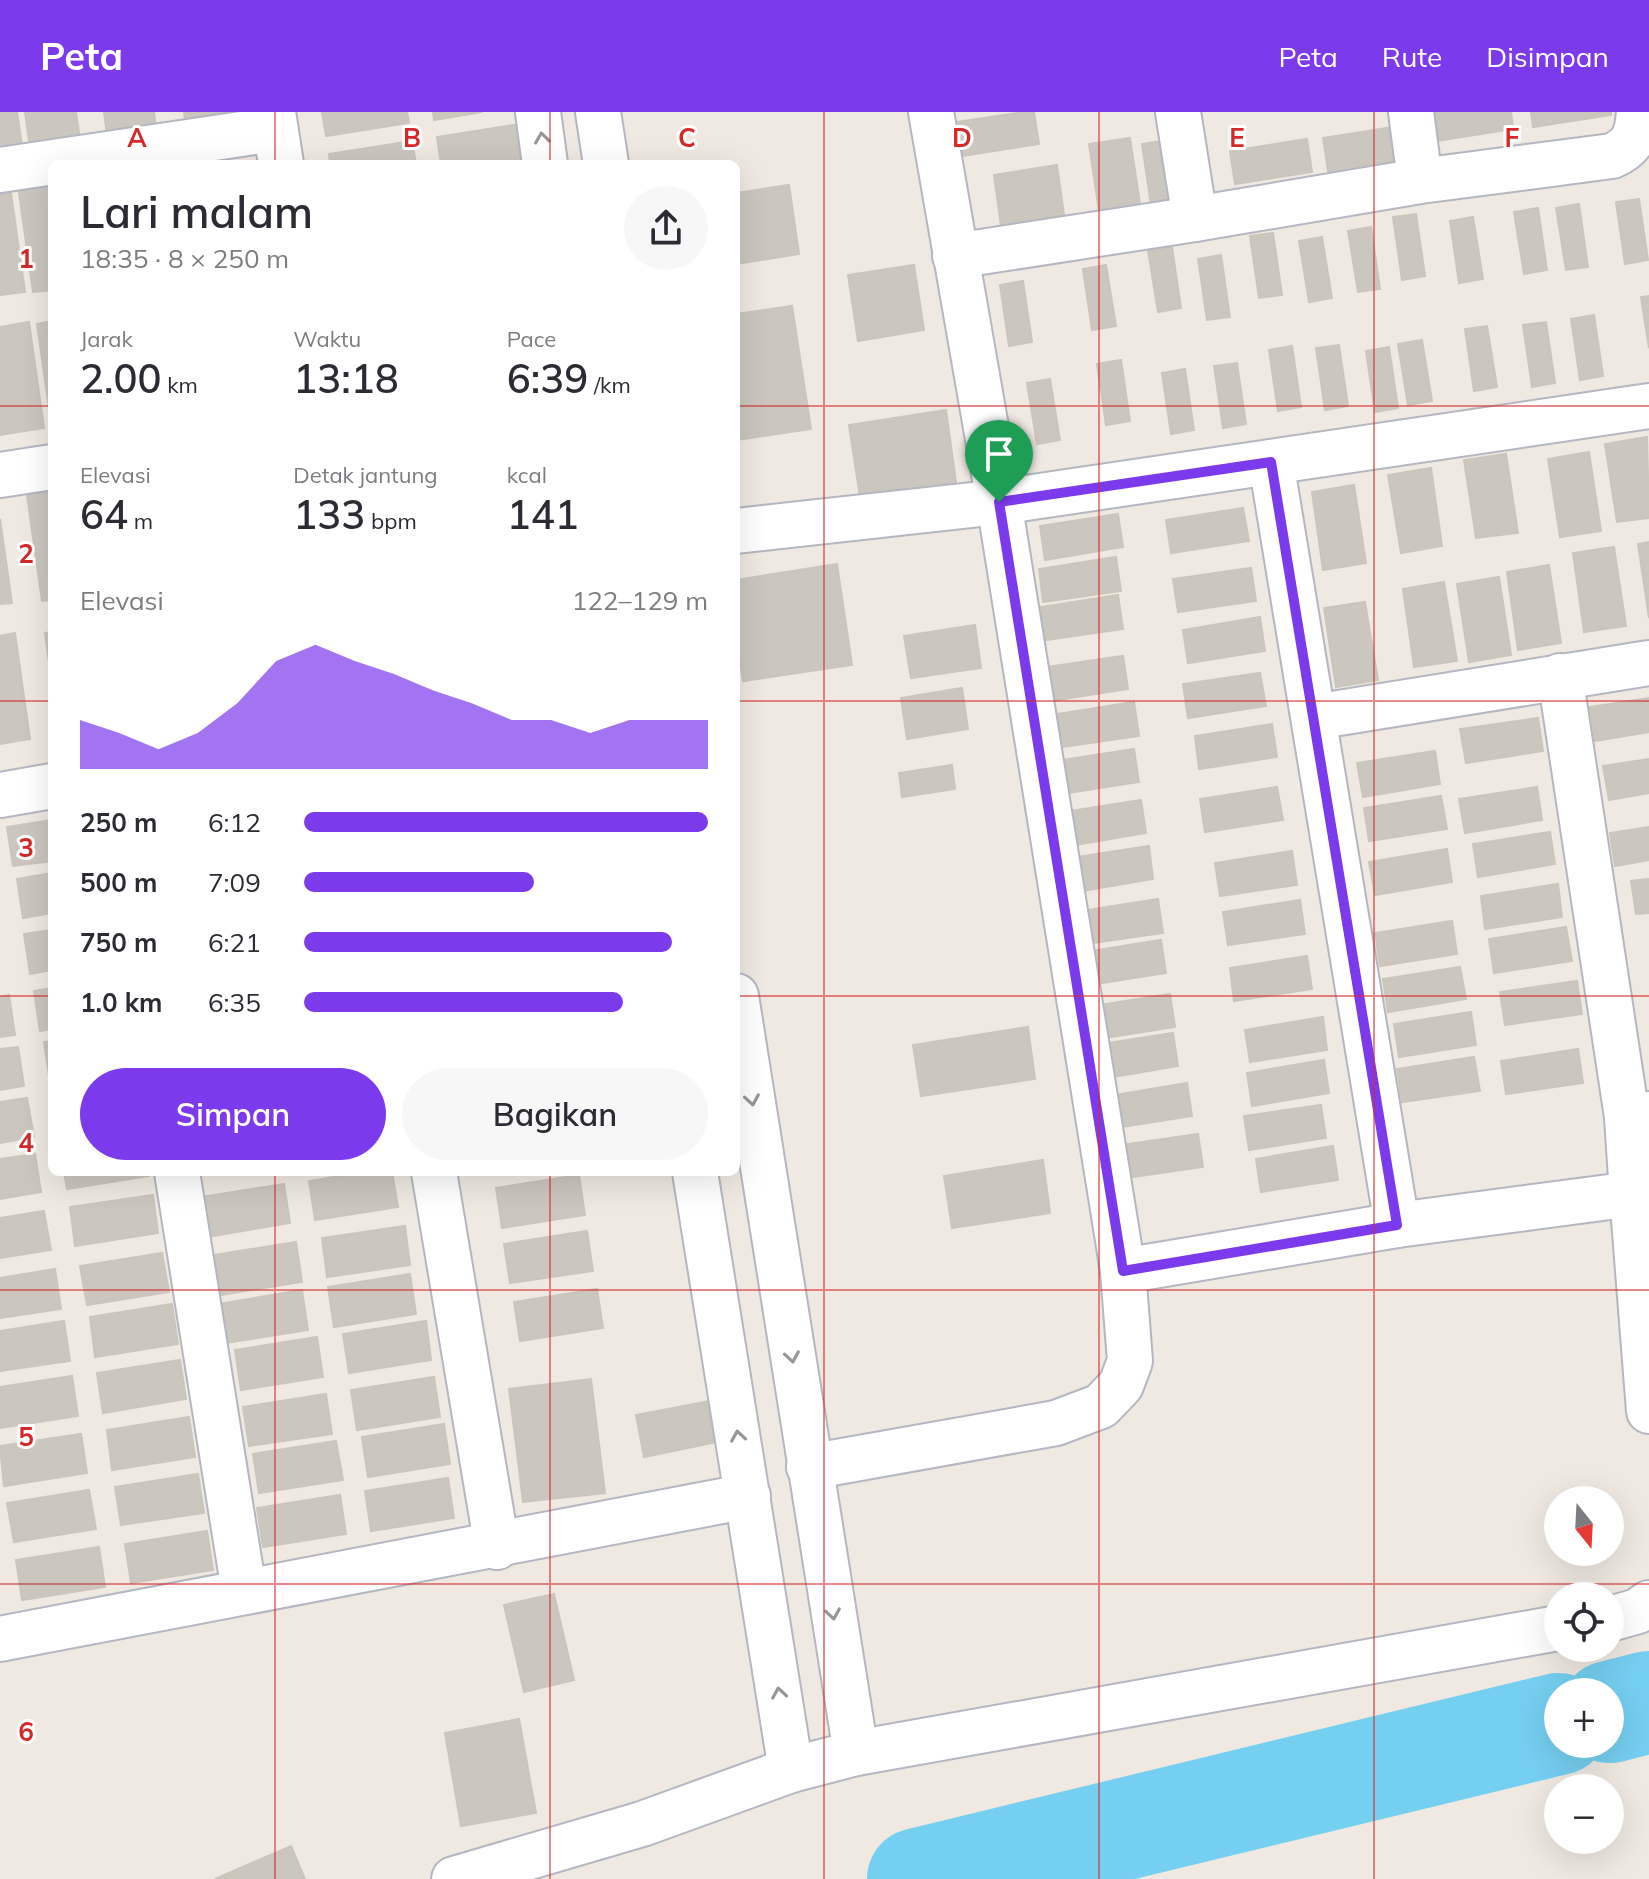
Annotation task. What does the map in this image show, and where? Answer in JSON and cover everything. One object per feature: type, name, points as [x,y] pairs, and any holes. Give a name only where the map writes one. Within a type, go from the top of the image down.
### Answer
[{"type":"street","points":[[538,112],[544,160]]},
{"type":"street","points":[[598,112],[605,160]]},
{"type":"street","points":[[809,1467],[1056,1423],[1101,1406],[1121,1385],[1130,1361],[1123,1271],[999,502],[931,112]]},
{"type":"street","points":[[1178,112],[1195,219]]},
{"type":"street","points":[[1411,112],[1420,181]]},
{"type":"street","points":[[955,256],[1420,181],[1612,156],[1627,149],[1637,136],[1639,112]]},
{"type":"street","points":[[79,160],[276,135]]},
{"type":"street","points":[[0,170],[48,164]]},
{"type":"street","points":[[740,531],[999,502],[1649,406]]},
{"type":"street","points":[[1271,462],[1397,1225]]},
{"type":"street","points":[[0,475],[48,468]]},
{"type":"street","points":[[1314,717],[1649,663]]},
{"type":"street","points":[[1560,676],[1638,1116],[1632,1194],[1649,1411]]},
{"type":"street","points":[[0,795],[48,787]]},
{"type":"street","points":[[740,1022],[856,1753]]},
{"type":"street","points":[[178,1176],[244,1591]]},
{"type":"street","points":[[435,1176],[497,1547]]},
{"type":"street","points":[[696,1176],[791,1770]]},
{"type":"street","points":[[1123,1271],[1397,1225],[1632,1194]]},
{"type":"street","points":[[0,1639],[244,1591],[497,1547],[748,1496]]},
{"type":"street","points":[[1624,1615],[1638,1611],[1649,1603]]},
{"type":"street","points":[[454,1879],[642,1824],[791,1770],[856,1753],[1544,1630]]},
{"type":"building","points":[[0,112],[17,112],[23,153],[0,157]]},
{"type":"building","points":[[25,112],[76,112],[81,147],[31,155]]},
{"type":"building","points":[[104,112],[154,112],[157,136],[108,143]]},
{"type":"building","points":[[184,112],[234,112],[237,128],[187,135]]},
{"type":"building","points":[[322,112],[407,112],[409,123],[326,136]]},
{"type":"building","points":[[433,112],[482,112],[434,120]]},
{"type":"building","points":[[1034,112],[1039,144],[962,156],[956,122]]},
{"type":"building","points":[[1432,112],[1511,112],[1513,129],[1436,141]]},
{"type":"building","points":[[1531,112],[1611,112],[1611,115],[1533,127]]},
{"type":"building","points":[[520,124],[525,160],[440,160],[437,137]]},
{"type":"building","points":[[1400,126],[1405,159],[1328,171],[1323,138]]},
{"type":"building","points":[[1130,138],[1140,204],[1099,211],[1089,144]]},
{"type":"building","points":[[1175,139],[1184,200],[1151,205],[1142,144]]},
{"type":"building","points":[[1307,139],[1312,172],[1235,184],[1230,151]]},
{"type":"building","points":[[412,141],[415,160],[330,160],[329,154]]},
{"type":"building","points":[[1057,165],[1064,215],[1001,226],[994,175]]},
{"type":"building","points":[[48,182],[48,290],[33,292],[18,186]]},
{"type":"building","points":[[789,185],[799,254],[740,263],[740,192]]},
{"type":"building","points":[[10,186],[25,292],[0,295],[0,187]]},
{"type":"building","points":[[1639,199],[1648,260],[1625,264],[1616,202]]},
{"type":"building","points":[[1579,204],[1588,267],[1566,270],[1556,208]]},
{"type":"building","points":[[1538,208],[1547,270],[1524,274],[1514,212]]},
{"type":"building","points":[[1416,214],[1425,276],[1402,280],[1393,217]]},
{"type":"building","points":[[1473,217],[1483,279],[1459,283],[1450,221]]},
{"type":"building","points":[[1371,227],[1380,289],[1358,292],[1348,231]]},
{"type":"building","points":[[1273,233],[1282,295],[1259,298],[1250,236]]},
{"type":"building","points":[[1322,237],[1332,298],[1309,302],[1299,241]]},
{"type":"building","points":[[1172,247],[1181,308],[1158,312],[1148,250]]},
{"type":"building","points":[[1221,255],[1230,317],[1207,320],[1198,259]]},
{"type":"building","points":[[914,265],[924,330],[858,341],[848,275]]},
{"type":"building","points":[[1106,265],[1116,326],[1092,330],[1083,269]]},
{"type":"building","points":[[1023,281],[1032,342],[1009,346],[1000,285]]},
{"type":"building","points":[[1649,296],[1649,348],[1641,297]]},
{"type":"building","points":[[792,306],[811,429],[740,439],[740,313]]},
{"type":"building","points":[[1594,315],[1603,376],[1580,380],[1571,319]]},
{"type":"building","points":[[29,322],[44,428],[0,435],[0,327]]},
{"type":"building","points":[[48,322],[48,401],[37,324]]},
{"type":"building","points":[[1546,322],[1555,383],[1532,387],[1523,325]]},
{"type":"building","points":[[1487,326],[1497,387],[1474,391],[1465,329]]},
{"type":"building","points":[[1422,340],[1432,401],[1408,405],[1398,344]]},
{"type":"building","points":[[1339,345],[1348,406],[1325,410],[1316,348]]},
{"type":"building","points":[[1292,346],[1301,407],[1278,411],[1269,350]]},
{"type":"building","points":[[1389,347],[1398,408],[1375,412],[1366,351]]},
{"type":"building","points":[[1121,360],[1130,421],[1106,425],[1097,364]]},
{"type":"building","points":[[1237,363],[1246,424],[1223,428],[1214,366]]},
{"type":"building","points":[[1185,369],[1194,430],[1171,434],[1162,373]]},
{"type":"building","points":[[1050,379],[1060,440],[1037,444],[1027,383]]},
{"type":"building","points":[[946,410],[956,482],[860,497],[849,425]]},
{"type":"building","points":[[1647,437],[1649,518],[1617,522],[1605,444]]},
{"type":"building","points":[[1589,452],[1601,531],[1560,537],[1548,459]]},
{"type":"building","points":[[1506,454],[1518,533],[1476,538],[1464,460]]},
{"type":"building","points":[[1431,468],[1442,546],[1401,553],[1388,475]]},
{"type":"building","points":[[1354,485],[1366,563],[1323,570],[1312,492]]},
{"type":"building","points":[[48,492],[48,600],[42,601],[27,495]]},
{"type":"building","points":[[1243,508],[1249,541],[1171,553],[1166,520]]},
{"type":"building","points":[[1118,514],[1123,547],[1045,560],[1040,526]]},
{"type":"building","points":[[0,519],[12,603],[0,604]]},
{"type":"building","points":[[1649,542],[1649,618],[1638,544]]},
{"type":"building","points":[[1614,547],[1626,626],[1584,632],[1573,553]]},
{"type":"building","points":[[1116,557],[1121,591],[1043,602],[1039,569]]},
{"type":"building","points":[[837,564],[852,665],[743,681],[740,661],[740,579]]},
{"type":"building","points":[[1549,565],[1561,643],[1518,650],[1507,572]]},
{"type":"building","points":[[1251,568],[1256,601],[1178,612],[1173,579]]},
{"type":"building","points":[[1499,577],[1511,655],[1469,662],[1457,584]]},
{"type":"building","points":[[1444,582],[1457,661],[1414,667],[1403,589]]},
{"type":"building","points":[[1118,595],[1123,629],[1046,640],[1041,607]]},
{"type":"building","points":[[1365,602],[1378,680],[1336,687],[1324,608]]},
{"type":"building","points":[[1260,617],[1265,651],[1188,663],[1183,630]]},
{"type":"building","points":[[975,625],[981,668],[911,678],[904,636]]},
{"type":"building","points":[[15,633],[30,739],[0,744],[0,636]]},
{"type":"building","points":[[1123,656],[1128,689],[1051,701],[1046,667]]},
{"type":"building","points":[[1260,673],[1266,706],[1188,718],[1183,684]]},
{"type":"building","points":[[962,688],[968,729],[907,739],[901,698]]},
{"type":"building","points":[[1649,698],[1649,732],[1595,741],[1590,707]]},
{"type":"building","points":[[1134,702],[1139,736],[1062,747],[1057,714]]},
{"type":"building","points":[[1538,718],[1543,751],[1466,763],[1460,729]]},
{"type":"building","points":[[1272,724],[1277,757],[1199,769],[1195,736]]},
{"type":"building","points":[[1134,749],[1139,782],[1061,794],[1056,761]]},
{"type":"building","points":[[1435,751],[1440,784],[1363,797],[1357,763]]},
{"type":"building","points":[[1649,759],[1649,793],[1609,800],[1603,766]]},
{"type":"building","points":[[952,765],[955,789],[902,797],[899,773]]},
{"type":"building","points":[[1277,787],[1283,820],[1205,832],[1200,799]]},
{"type":"building","points":[[1537,787],[1542,820],[1465,833],[1459,799]]},
{"type":"building","points":[[1441,796],[1447,829],[1369,841],[1364,808]]},
{"type":"building","points":[[1141,800],[1146,833],[1069,846],[1064,812]]},
{"type":"building","points":[[48,821],[48,862],[13,866],[7,827]]},
{"type":"building","points":[[1649,827],[1649,860],[1615,866],[1610,833]]},
{"type":"building","points":[[1550,832],[1555,864],[1478,877],[1473,844]]},
{"type":"building","points":[[1149,846],[1153,879],[1076,892],[1070,858]]},
{"type":"building","points":[[1447,849],[1452,882],[1375,895],[1369,862]]},
{"type":"building","points":[[1292,851],[1297,885],[1220,896],[1215,863]]},
{"type":"building","points":[[48,874],[48,914],[23,918],[17,879]]},
{"type":"building","points":[[1649,879],[1649,913],[1636,914],[1631,881]]},
{"type":"building","points":[[1558,884],[1562,917],[1485,929],[1481,896]]},
{"type":"building","points":[[1158,899],[1163,933],[1085,944],[1081,911]]},
{"type":"building","points":[[1300,900],[1305,934],[1228,945],[1223,912]]},
{"type":"building","points":[[1452,921],[1457,954],[1380,966],[1375,933]]},
{"type":"building","points":[[1566,927],[1572,961],[1494,973],[1489,939]]},
{"type":"building","points":[[48,931],[48,971],[30,974],[24,934]]},
{"type":"building","points":[[1161,940],[1166,973],[1089,985],[1084,952]]},
{"type":"building","points":[[1307,956],[1312,989],[1234,1001],[1230,968]]},
{"type":"building","points":[[1460,967],[1466,999],[1388,1012],[1383,979]]},
{"type":"building","points":[[1577,981],[1582,1014],[1505,1025],[1500,992]]},
{"type":"building","points":[[48,989],[48,1030],[40,1031],[34,991]]},
{"type":"building","points":[[1170,994],[1175,1027],[1098,1039],[1093,1006]]},
{"type":"building","points":[[9,995],[15,1035],[0,1037],[0,997]]},
{"type":"building","points":[[1471,1012],[1476,1045],[1399,1057],[1394,1024]]},
{"type":"building","points":[[1323,1017],[1327,1050],[1250,1062],[1245,1030]]},
{"type":"building","points":[[1028,1027],[1035,1079],[921,1096],[913,1045]]},
{"type":"building","points":[[1173,1033],[1178,1066],[1101,1079],[1095,1045]]},
{"type":"building","points":[[44,1042],[48,1042],[48,1069]]},
{"type":"building","points":[[18,1047],[24,1086],[0,1090],[0,1049]]},
{"type":"building","points":[[1578,1049],[1583,1083],[1506,1094],[1501,1061]]},
{"type":"building","points":[[1474,1057],[1480,1091],[1402,1102],[1397,1069]]},
{"type":"building","points":[[1324,1060],[1329,1093],[1252,1106],[1247,1073]]},
{"type":"building","points":[[1187,1083],[1192,1116],[1115,1128],[1109,1096]]},
{"type":"building","points":[[27,1098],[34,1137],[0,1143],[0,1102]]},
{"type":"building","points":[[1321,1105],[1326,1138],[1249,1150],[1244,1116]]},
{"type":"building","points":[[1198,1134],[1203,1167],[1126,1178],[1121,1145]]},
{"type":"building","points":[[1333,1146],[1338,1180],[1261,1192],[1256,1159]]},
{"type":"building","points":[[35,1154],[41,1192],[0,1199],[0,1159]]},
{"type":"building","points":[[1043,1160],[1050,1213],[952,1228],[944,1176]]},
{"type":"building","points":[[65,1176],[149,1176],[67,1189]]},
{"type":"building","points":[[339,1176],[393,1176],[398,1207],[315,1220],[309,1181]]},
{"type":"building","points":[[579,1176],[585,1215],[502,1228],[496,1188]]},
{"type":"building","points":[[284,1184],[290,1223],[207,1237],[201,1197]]},
{"type":"building","points":[[153,1195],[158,1233],[75,1246],[70,1207]]},
{"type":"building","points":[[44,1211],[51,1250],[0,1258],[0,1218]]},
{"type":"building","points":[[405,1226],[410,1265],[327,1277],[322,1238]]},
{"type":"building","points":[[587,1231],[593,1271],[510,1283],[504,1244]]},
{"type":"building","points":[[296,1242],[302,1282],[220,1295],[214,1255]]},
{"type":"building","points":[[162,1253],[169,1292],[87,1305],[80,1266]]},
{"type":"building","points":[[55,1269],[61,1309],[0,1318],[0,1278]]},
{"type":"building","points":[[410,1274],[416,1314],[334,1327],[328,1287]]},
{"type":"building","points":[[597,1289],[603,1328],[520,1341],[514,1302]]},
{"type":"building","points":[[302,1290],[308,1330],[225,1343],[219,1304]]},
{"type":"building","points":[[172,1304],[178,1344],[95,1357],[90,1317]]},
{"type":"building","points":[[64,1321],[70,1361],[0,1371],[0,1331]]},
{"type":"building","points":[[426,1321],[431,1360],[349,1373],[343,1334]]},
{"type":"building","points":[[317,1337],[323,1377],[241,1390],[235,1350]]},
{"type":"building","points":[[180,1360],[186,1399],[103,1413],[97,1373]]},
{"type":"building","points":[[72,1376],[78,1416],[0,1428],[0,1387]]},
{"type":"building","points":[[434,1377],[440,1417],[357,1430],[351,1390]]},
{"type":"building","points":[[591,1379],[605,1493],[523,1502],[509,1389]]},
{"type":"building","points":[[326,1394],[332,1434],[249,1446],[243,1407]]},
{"type":"building","points":[[710,1401],[717,1442],[644,1457],[636,1415]]},
{"type":"building","points":[[189,1417],[195,1457],[112,1470],[107,1430]]},
{"type":"building","points":[[444,1424],[450,1464],[368,1477],[362,1437]]},
{"type":"building","points":[[81,1434],[87,1473],[4,1486],[0,1446]]},
{"type":"building","points":[[336,1441],[343,1480],[259,1493],[253,1454]]},
{"type":"building","points":[[198,1474],[204,1513],[121,1525],[115,1487]]},
{"type":"building","points":[[448,1478],[454,1518],[371,1531],[365,1491]]},
{"type":"building","points":[[89,1490],[96,1529],[14,1542],[7,1503]]},
{"type":"building","points":[[340,1495],[346,1534],[263,1547],[257,1508]]},
{"type":"building","points":[[207,1531],[213,1570],[131,1583],[125,1544]]},
{"type":"building","points":[[99,1547],[105,1587],[22,1600],[16,1560]]},
{"type":"building","points":[[554,1594],[574,1680],[524,1692],[504,1605]]},
{"type":"building","points":[[519,1719],[536,1813],[461,1826],[445,1733]]},
{"type":"building","points":[[291,1846],[305,1879],[215,1879]]},
{"type":"waterway","points":[[1624,1708],[1649,1702]]},
{"type":"waterway","points":[[918,1879],[1544,1727]]},
{"type":"route","points":[[1271,462],[1397,1225],[1123,1271],[999,502],[1271,462]]}]
